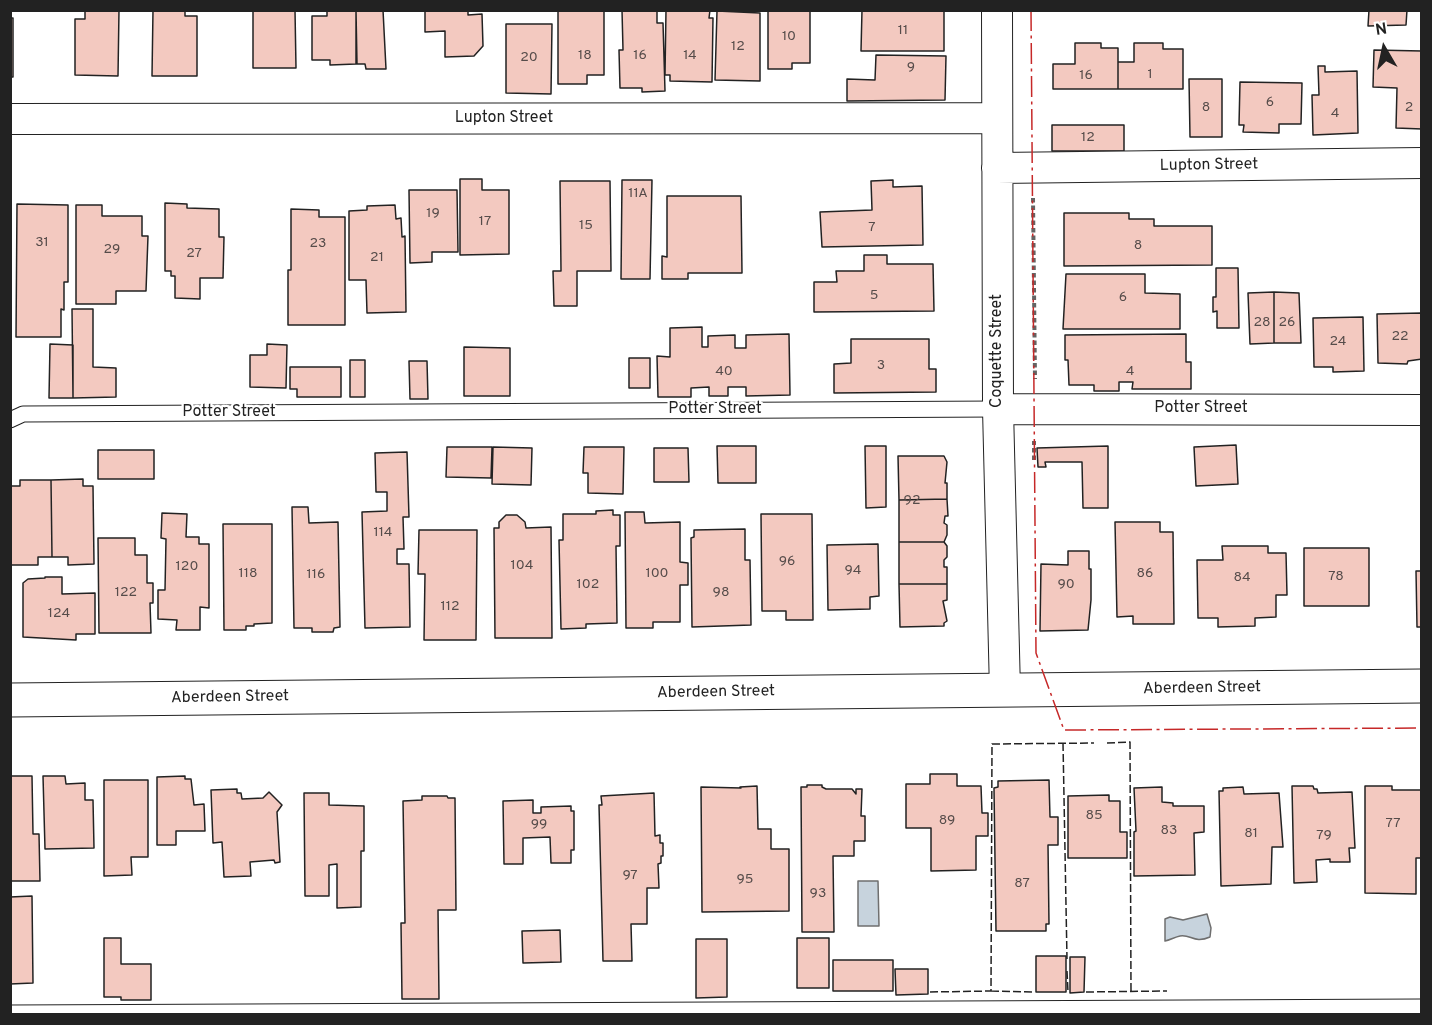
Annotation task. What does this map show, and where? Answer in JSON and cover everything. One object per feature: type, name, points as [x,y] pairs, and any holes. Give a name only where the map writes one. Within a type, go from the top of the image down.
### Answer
[{"type":"main road","name":"Aberdeen Street","points":[[10,700],[1422,686]]},
{"type":"street","name":"Coquette Street","points":[[997,10],[998,408],[1005,691]]},
{"type":"street","name":"Lupton Street","points":[[10,119],[997,118]]},
{"type":"street","name":"Lupton Street","points":[[997,168],[1422,163]]},
{"type":"street","name":"Potter Street","points":[[998,408],[1422,410]]},
{"type":"lane","name":"Potter Street","points":[[10,420],[23,414],[998,408]]},
{"type":"lane","points":[[10,1013],[1422,1007]]},
{"type":"path","points":[[1033,193],[1034,463]]},
{"type":"shaded area","points":[[858,881],[878,881],[879,926],[858,926]]},
{"type":"shaded area","points":[[1207,914],[1211,928],[1210,937],[1200,940],[1180,936],[1165,941],[1165,919],[1170,917],[1183,920]]},
{"type":"building","points":[[85,10],[119,10],[118,76],[75,75],[75,19],[85,19]]},
{"type":"building","points":[[153,10],[185,10],[185,16],[197,16],[197,76],[152,76]]},
{"type":"building","points":[[253,10],[295,10],[296,68],[253,68]]},
{"type":"building","points":[[327,10],[356,10],[356,64],[330,65],[330,60],[312,60],[312,16],[327,16]]},
{"type":"building","points":[[356,10],[383,10],[386,69],[366,69],[365,64],[357,64]]},
{"type":"building","points":[[425,10],[468,10],[468,15],[482,14],[483,46],[474,56],[445,57],[445,31],[425,32]]},
{"type":"building","points":[[558,10],[604,10],[604,75],[587,75],[587,84],[558,84]]},
{"type":"building","points":[[622,10],[657,10],[657,23],[663,23],[665,91],[642,92],[642,88],[620,88],[619,50],[623,50]]},
{"type":"building","points":[[666,10],[710,10],[709,18],[713,18],[712,82],[670,81],[670,75],[665,75]]},
{"type":"building","points":[[768,10],[810,10],[810,63],[792,63],[792,69],[768,69]]},
{"type":"building","points":[[862,10],[944,10],[944,51],[861,51]]},
{"type":"building","points":[[1369,10],[1407,10],[1406,25],[1368,26]]},
{"type":"building","points":[[717,11],[760,13],[760,81],[715,80]]},
{"type":"building","points":[[10,18],[13,18],[13,77],[10,77]]},
{"type":"building","points":[[506,24],[552,24],[551,94],[506,93]]},
{"type":"building","points":[[1075,43],[1101,43],[1101,48],[1118,48],[1118,89],[1053,89],[1053,64],[1075,64]]},
{"type":"building","points":[[1134,43],[1163,43],[1163,49],[1183,49],[1183,89],[1118,89],[1118,62],[1134,62]]},
{"type":"building","points":[[1374,50],[1422,51],[1422,129],[1396,128],[1397,88],[1373,87]]},
{"type":"building","points":[[876,55],[946,56],[945,100],[847,101],[847,79],[875,80]]},
{"type":"building","points":[[1318,66],[1325,66],[1325,72],[1357,71],[1358,133],[1313,135],[1312,95],[1319,95]]},
{"type":"building","points":[[1189,79],[1222,79],[1222,137],[1190,137]]},
{"type":"building","points":[[1240,82],[1302,83],[1301,124],[1279,124],[1279,133],[1243,132],[1244,125],[1239,125]]},
{"type":"building","points":[[1052,125],[1124,125],[1124,151],[1052,151]]},
{"type":"building","points":[[460,179],[482,179],[482,190],[509,190],[509,254],[460,255]]},
{"type":"building","points":[[622,180],[652,180],[650,279],[621,279]]},
{"type":"building","points":[[893,180],[893,187],[922,186],[923,245],[822,247],[820,212],[872,210],[871,181]]},
{"type":"building","points":[[560,181],[610,181],[611,271],[577,271],[577,306],[554,306],[553,271],[561,271]]},
{"type":"building","points":[[409,190],[457,190],[458,252],[432,252],[432,262],[410,263]]},
{"type":"building","points":[[667,196],[741,196],[742,273],[688,273],[688,279],[662,279],[662,256],[667,257]]},
{"type":"building","points":[[165,203],[187,204],[187,208],[219,209],[219,237],[224,237],[223,278],[200,278],[200,299],[175,298],[175,276],[171,276],[171,271],[165,271]]},
{"type":"building","points":[[17,204],[68,205],[68,282],[64,282],[61,337],[16,337]]},
{"type":"building","points":[[76,205],[102,205],[102,216],[142,216],[142,236],[148,236],[146,291],[116,291],[116,304],[76,304]]},
{"type":"building","points":[[395,205],[396,219],[401,218],[402,237],[405,236],[406,312],[367,313],[366,280],[349,280],[349,211],[367,210],[367,206]]},
{"type":"building","points":[[291,209],[319,210],[319,217],[345,217],[345,325],[288,325]]},
{"type":"building","points":[[1064,213],[1129,213],[1129,219],[1154,219],[1154,226],[1212,226],[1212,265],[1064,266]]},
{"type":"building","points":[[864,255],[887,255],[887,264],[933,264],[934,311],[814,312],[814,282],[837,282],[836,271],[864,271]]},
{"type":"building","points":[[1216,268],[1238,268],[1239,328],[1217,328],[1217,311],[1213,312],[1213,297],[1216,297]]},
{"type":"building","points":[[1066,274],[1145,274],[1145,293],[1180,294],[1180,329],[1063,329]]},
{"type":"building","points":[[1274,292],[1274,343],[1250,344],[1248,293]]},
{"type":"building","points":[[1274,292],[1299,293],[1301,343],[1274,343]]},
{"type":"building","points":[[72,309],[93,309],[93,367],[116,368],[116,397],[73,398]]},
{"type":"building","points":[[1422,313],[1422,359],[1408,361],[1407,364],[1378,363],[1377,314]]},
{"type":"building","points":[[1363,317],[1364,371],[1333,372],[1333,367],[1314,367],[1313,318]]},
{"type":"building","points":[[702,327],[702,347],[708,347],[708,336],[735,335],[735,348],[746,348],[746,335],[789,334],[790,395],[746,396],[746,387],[728,387],[728,396],[709,396],[709,387],[691,388],[691,397],[658,397],[657,356],[670,357],[670,328]]},
{"type":"building","points":[[1186,334],[1186,362],[1191,362],[1191,389],[1132,389],[1133,382],[1119,382],[1119,391],[1094,391],[1094,385],[1069,385],[1068,360],[1065,360],[1065,335]]},
{"type":"building","points":[[851,339],[929,339],[929,369],[936,369],[936,392],[834,393],[834,364],[851,363]]},
{"type":"building","points":[[50,344],[73,345],[73,398],[49,398]]},
{"type":"building","points":[[267,344],[287,345],[286,388],[250,387],[250,355],[267,355]]},
{"type":"building","points":[[464,347],[510,348],[510,396],[464,396]]},
{"type":"building","points":[[629,358],[650,358],[650,388],[629,388]]},
{"type":"building","points":[[350,360],[365,360],[365,397],[350,397]]},
{"type":"building","points":[[409,361],[427,361],[428,399],[410,399]]},
{"type":"building","points":[[290,367],[341,367],[341,397],[297,397],[297,389],[290,389]]},
{"type":"building","points":[[1236,445],[1238,484],[1196,486],[1194,447]]},
{"type":"building","points":[[717,446],[756,446],[756,483],[718,483]]},
{"type":"building","points":[[865,446],[886,446],[886,507],[866,508]]},
{"type":"building","points":[[1108,446],[1108,508],[1083,508],[1082,462],[1045,462],[1046,467],[1038,467],[1037,448]]},
{"type":"building","points":[[447,447],[492,447],[491,478],[446,477]]},
{"type":"building","points":[[493,447],[532,448],[531,485],[492,484]]},
{"type":"building","points":[[584,447],[624,447],[623,494],[588,493],[588,473],[583,473]]},
{"type":"building","points":[[654,448],[688,448],[689,482],[654,482]]},
{"type":"building","points":[[98,450],[154,450],[154,479],[98,479]]},
{"type":"building","points":[[407,452],[409,517],[403,517],[404,549],[397,549],[397,564],[409,564],[410,627],[365,628],[362,512],[387,511],[387,492],[376,492],[375,453]]},
{"type":"building","points":[[898,456],[944,456],[947,462],[945,483],[947,483],[947,499],[899,500]]},
{"type":"building","points":[[83,479],[83,486],[93,486],[94,564],[68,565],[68,557],[52,557],[51,480]]},
{"type":"building","points":[[20,480],[51,480],[52,557],[38,557],[38,565],[10,565],[10,486],[20,486]]},
{"type":"building","points":[[947,499],[948,516],[945,516],[944,523],[947,525],[947,535],[944,542],[899,542],[899,500]]},
{"type":"building","points":[[292,507],[308,507],[309,523],[338,522],[340,627],[334,628],[333,632],[312,632],[312,628],[294,628]]},
{"type":"building","points":[[613,510],[613,515],[620,515],[620,546],[616,546],[617,623],[586,624],[586,628],[561,629],[559,540],[563,540],[563,514],[596,514],[596,511]]},
{"type":"building","points":[[625,512],[644,512],[645,523],[680,522],[680,562],[688,563],[688,585],[680,585],[680,622],[653,622],[653,628],[626,628]]},
{"type":"building","points":[[162,513],[187,514],[186,537],[199,537],[199,544],[209,544],[209,608],[200,607],[200,630],[176,630],[177,620],[158,619],[158,590],[165,590],[166,539],[161,538]]},
{"type":"building","points":[[761,514],[812,514],[813,620],[786,620],[786,611],[762,611]]},
{"type":"building","points":[[506,515],[517,515],[525,522],[526,528],[551,527],[552,638],[495,638],[494,528],[499,528],[499,522]]},
{"type":"building","points":[[1115,522],[1160,522],[1160,532],[1173,532],[1174,624],[1133,624],[1133,616],[1117,617]]},
{"type":"building","points":[[223,524],[272,524],[272,623],[246,626],[246,630],[224,630]]},
{"type":"building","points":[[745,529],[745,560],[750,560],[751,625],[692,627],[691,538],[694,537],[694,530]]},
{"type":"building","points":[[419,530],[477,530],[476,640],[424,640],[425,574],[418,574]]},
{"type":"building","points":[[98,538],[135,538],[135,555],[147,555],[147,583],[153,583],[153,603],[150,603],[151,633],[99,633]]},
{"type":"building","points":[[899,542],[944,542],[947,546],[944,567],[947,567],[947,584],[899,584]]},
{"type":"building","points":[[878,544],[879,596],[870,597],[870,609],[828,610],[827,545]]},
{"type":"building","points":[[1222,546],[1268,546],[1268,553],[1286,553],[1287,595],[1276,595],[1276,617],[1255,618],[1255,626],[1218,627],[1218,618],[1198,618],[1197,560],[1223,560]]},
{"type":"building","points":[[1304,548],[1369,548],[1369,606],[1304,606]]},
{"type":"building","points":[[1068,551],[1089,551],[1091,600],[1088,630],[1040,631],[1041,564],[1068,565]]},
{"type":"building","points":[[1416,571],[1422,571],[1422,627],[1417,627]]},
{"type":"building","points":[[62,577],[62,594],[95,593],[95,634],[76,634],[76,640],[23,637],[23,583],[28,579]]},
{"type":"building","points":[[899,584],[947,584],[947,600],[943,601],[947,621],[944,626],[900,627]]},
{"type":"building","points":[[930,774],[957,774],[957,786],[981,786],[982,813],[988,813],[988,836],[976,836],[976,870],[931,871],[931,828],[906,828],[906,784],[930,784]]},
{"type":"building","points":[[10,776],[32,776],[33,834],[39,834],[40,881],[10,881]]},
{"type":"building","points":[[43,776],[65,776],[66,784],[85,783],[85,800],[93,800],[94,848],[45,849]]},
{"type":"building","points":[[185,776],[185,779],[191,779],[194,805],[204,804],[205,831],[176,831],[176,845],[157,845],[157,777]]},
{"type":"building","points":[[104,780],[148,780],[148,857],[131,857],[132,875],[104,876]]},
{"type":"building","points":[[1049,780],[1050,817],[1058,817],[1058,845],[1048,845],[1049,924],[1046,924],[1046,931],[996,931],[994,788],[998,787],[998,781]]},
{"type":"building","points":[[807,785],[822,785],[826,789],[852,789],[856,794],[856,789],[862,789],[861,816],[865,816],[865,841],[854,841],[854,856],[833,856],[834,932],[802,932],[801,787],[807,787]]},
{"type":"building","points":[[757,786],[758,829],[771,829],[771,849],[789,849],[789,911],[702,912],[701,787]]},
{"type":"building","points":[[1292,786],[1313,786],[1318,793],[1352,792],[1355,848],[1349,848],[1350,862],[1330,862],[1330,859],[1316,860],[1317,882],[1294,883]]},
{"type":"building","points":[[1365,786],[1392,786],[1392,790],[1422,790],[1422,858],[1416,858],[1416,894],[1365,893]]},
{"type":"building","points":[[1162,787],[1162,802],[1173,803],[1173,806],[1204,806],[1204,832],[1194,833],[1195,875],[1134,876],[1134,832],[1136,831],[1134,788]]},
{"type":"building","points":[[1243,787],[1244,794],[1279,793],[1283,847],[1272,847],[1271,884],[1221,886],[1219,791],[1223,791],[1223,788]]},
{"type":"building","points":[[237,789],[242,799],[263,798],[269,792],[282,805],[277,812],[280,862],[275,863],[274,860],[250,862],[251,876],[224,877],[222,842],[213,843],[211,790]]},
{"type":"building","points":[[304,793],[329,793],[329,805],[364,806],[361,907],[337,908],[337,864],[329,865],[329,896],[305,896]]},
{"type":"building","points":[[654,793],[655,836],[660,835],[660,843],[663,843],[663,856],[661,856],[661,863],[658,864],[659,888],[647,888],[647,924],[631,924],[632,961],[603,961],[599,805],[602,805],[601,796]]},
{"type":"building","points":[[1109,795],[1109,801],[1120,801],[1120,832],[1127,832],[1127,858],[1068,858],[1068,796]]},
{"type":"building","points":[[422,796],[455,798],[456,910],[438,910],[439,999],[402,999],[401,923],[405,923],[403,801],[422,800]]},
{"type":"building","points":[[533,800],[533,813],[541,813],[541,807],[571,806],[571,811],[574,811],[574,850],[571,850],[571,863],[551,863],[550,837],[523,838],[523,864],[504,864],[503,801]]},
{"type":"building","points":[[32,896],[33,983],[10,984],[10,897]]},
{"type":"building","points":[[560,930],[561,962],[523,963],[522,931]]},
{"type":"building","points":[[104,938],[121,938],[121,964],[151,964],[151,1000],[121,1000],[121,997],[104,997]]},
{"type":"building","points":[[797,938],[829,938],[829,988],[797,988]]},
{"type":"building","points":[[696,939],[727,939],[727,997],[696,998]]},
{"type":"building","points":[[1036,956],[1066,956],[1066,992],[1036,992]]},
{"type":"building","points":[[1070,957],[1085,957],[1084,992],[1070,993]]},
{"type":"building","points":[[833,960],[893,960],[893,991],[833,991]]},
{"type":"building","points":[[895,969],[928,969],[928,994],[896,995]]},
{"type":"fence","points":[[1107,743],[1130,742],[1131,992]]},
{"type":"fence","points":[[1063,743],[1067,959]]},
{"type":"fence","points":[[930,992],[991,991],[992,744],[1094,743]]},
{"type":"fence","points":[[1067,971],[1068,992]]},
{"type":"fence","points":[[991,991],[1033,992]]},
{"type":"fence","points":[[1086,992],[1167,991]]},
{"type":"power","points":[[1031,10],[1036,653],[1064,730],[1422,728]]}]
